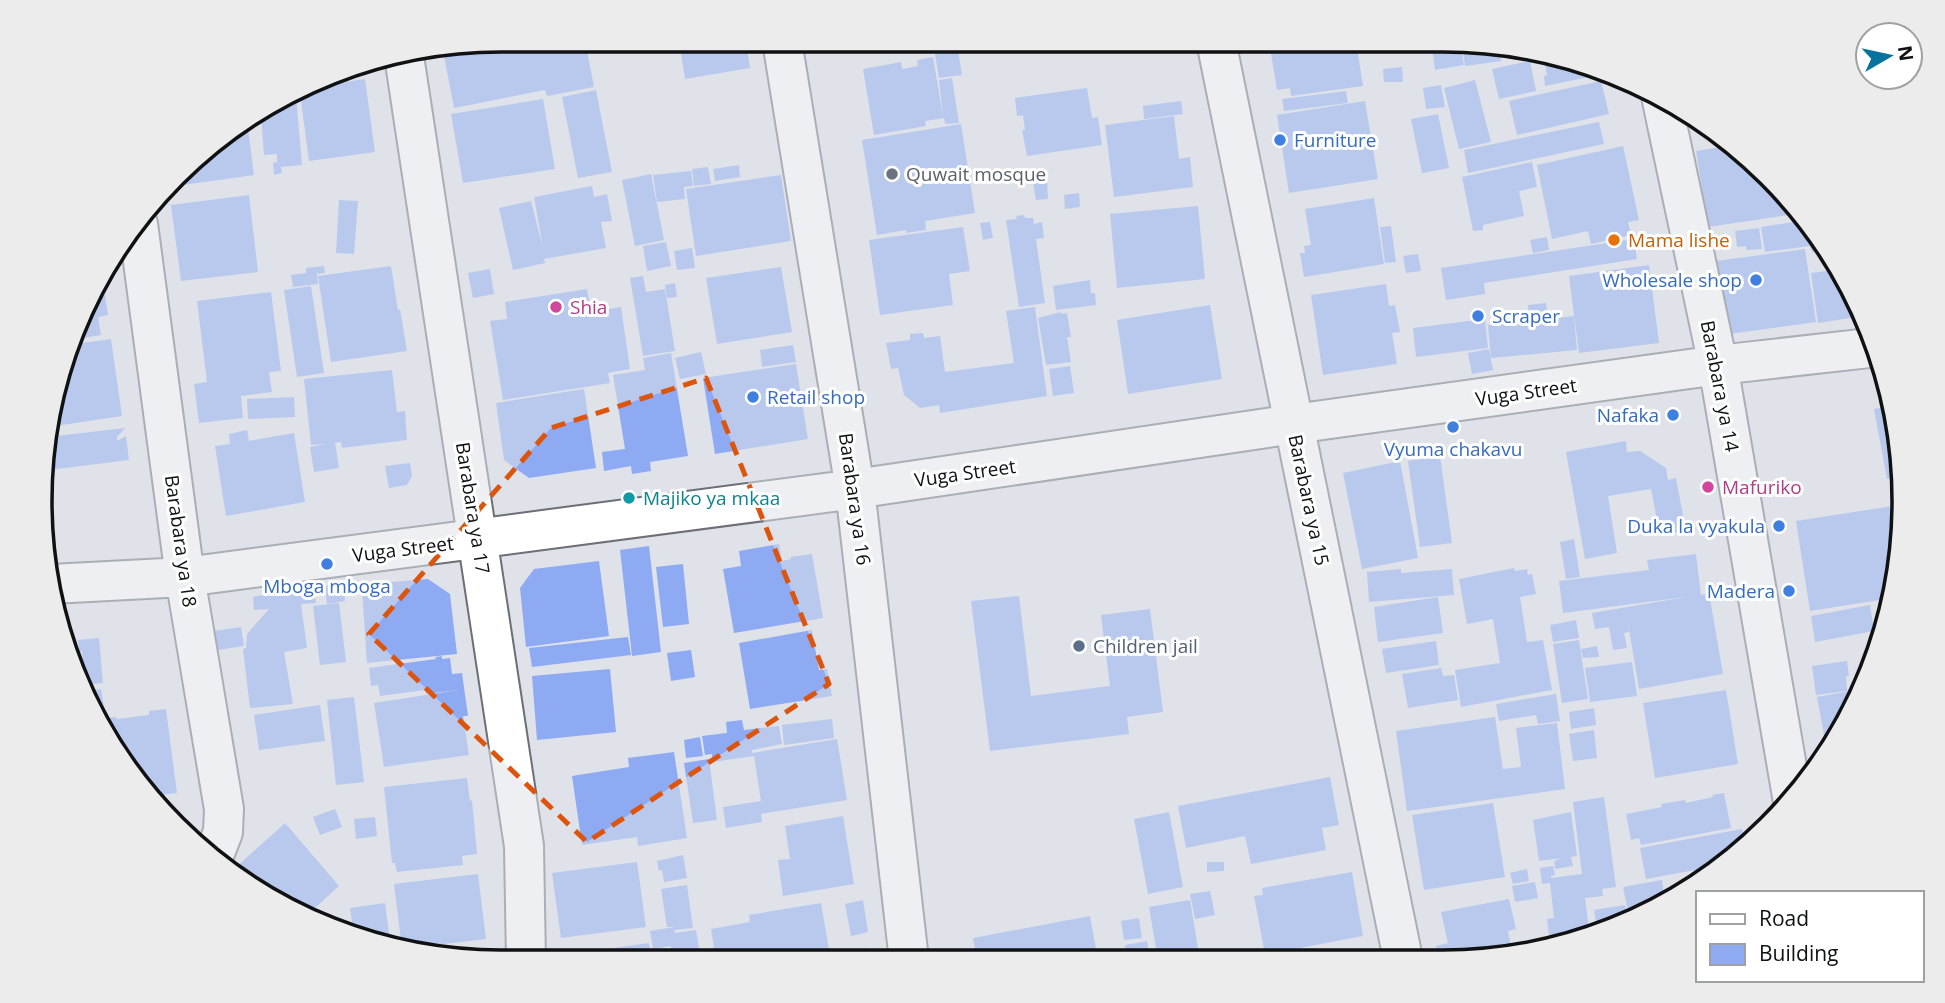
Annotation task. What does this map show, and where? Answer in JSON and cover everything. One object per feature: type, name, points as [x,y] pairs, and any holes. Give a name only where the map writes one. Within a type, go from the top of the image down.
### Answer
[{"type":"street","name":"Barabara ya 16","points":[[784,52],[855,489],[908,950]]},
{"type":"street","name":"Barabara ya 15","points":[[1218,52],[1402,950]]},
{"type":"street","name":"Barabara ya 17","points":[[405,63],[524,846],[526,950]]},
{"type":"street","name":"Barabara ya 14","points":[[1664,111],[1718,365],[1790,787]]},
{"type":"street","name":"Barabara ya 18","points":[[140,236],[185,577],[224,809],[223,832],[217,849]]},
{"type":"street","name":"Vuga Street","points":[[60,584],[185,577],[478,539],[855,489],[1718,365],[1865,348]]},
{"type":"highlighted area","points":[[706,378],[829,684],[587,842],[369,634],[551,428]]},
{"type":"building","points":[[502,52],[587,52],[594,87],[547,96],[545,90],[454,108],[444,56]]},
{"type":"building","points":[[681,52],[748,52],[750,68],[685,79]]},
{"type":"building","points":[[958,52],[962,75],[939,78],[935,54]]},
{"type":"building","points":[[1271,52],[1358,52],[1363,86],[1291,96],[1290,88],[1277,90]]},
{"type":"building","points":[[1433,52],[1462,53],[1464,65],[1435,70]]},
{"type":"building","points":[[1463,53],[1500,56],[1501,61],[1465,66]]},
{"type":"building","points":[[933,57],[943,116],[939,80],[952,78],[959,123],[945,124],[944,118],[925,121],[926,126],[874,135],[863,69],[901,62],[902,69],[918,66],[917,60]]},
{"type":"building","points":[[1530,61],[1536,91],[1499,99],[1492,69]]},
{"type":"building","points":[[1545,64],[1590,77],[1545,86],[1544,76],[1547,75]]},
{"type":"building","points":[[1402,67],[1403,82],[1384,82],[1383,69]]},
{"type":"building","points":[[365,79],[375,152],[309,161],[301,100],[341,83]]},
{"type":"building","points":[[1475,80],[1491,142],[1459,149],[1444,88]]},
{"type":"building","points":[[1601,81],[1609,114],[1517,135],[1509,101]]},
{"type":"building","points":[[1441,85],[1445,107],[1426,109],[1423,88]]},
{"type":"building","points":[[1087,88],[1092,118],[1098,117],[1102,145],[1027,156],[1022,130],[1025,130],[1023,115],[1017,116],[1015,98]]},
{"type":"building","points":[[596,90],[612,172],[578,178],[562,97]]},
{"type":"building","points":[[1346,91],[1348,103],[1284,111],[1282,99]]},
{"type":"building","points":[[543,99],[555,169],[463,183],[451,114]]},
{"type":"building","points":[[1181,101],[1183,114],[1144,119],[1143,106]]},
{"type":"building","points":[[1365,101],[1378,179],[1289,193],[1277,115]]},
{"type":"building","points":[[297,102],[302,165],[281,167],[282,173],[274,175],[273,163],[277,162],[277,154],[264,155],[262,122]]},
{"type":"building","points":[[1438,114],[1449,168],[1422,173],[1411,119]]},
{"type":"building","points":[[1174,116],[1179,159],[1190,157],[1193,187],[1114,197],[1105,125]]},
{"type":"building","points":[[1599,122],[1604,144],[1468,173],[1464,150]]},
{"type":"building","points":[[961,124],[975,213],[925,221],[926,230],[877,235],[862,140]]},
{"type":"building","points":[[248,131],[254,175],[183,185]]},
{"type":"building","points":[[1623,146],[1639,220],[1628,222],[1631,235],[1591,244],[1588,231],[1552,239],[1537,165]]},
{"type":"building","points":[[1720,147],[1761,184],[1789,215],[1708,227],[1696,151]]},
{"type":"building","points":[[1532,162],[1537,187],[1519,191],[1524,216],[1483,225],[1483,230],[1473,231],[1462,177]]},
{"type":"building","points":[[739,165],[740,177],[715,181],[713,169]]},
{"type":"building","points":[[708,167],[711,184],[694,186],[692,169]]},
{"type":"building","points":[[691,171],[693,186],[684,187],[685,199],[657,202],[653,175]]},
{"type":"building","points":[[651,174],[664,240],[635,246],[622,180]]},
{"type":"building","points":[[781,175],[791,241],[696,256],[686,189]]},
{"type":"building","points":[[1047,180],[1048,199],[1036,200],[1033,182]]},
{"type":"building","points":[[592,186],[594,197],[607,194],[612,221],[601,222],[606,248],[544,259],[545,263],[513,270],[499,208],[531,201],[543,248],[534,197]]},
{"type":"building","points":[[1079,193],[1080,207],[1065,209],[1064,195]]},
{"type":"building","points":[[249,195],[258,272],[181,281],[171,205]]},
{"type":"building","points":[[1374,198],[1384,264],[1304,277],[1300,253],[1305,253],[1304,246],[1311,245],[1305,209]]},
{"type":"building","points":[[339,200],[358,201],[354,254],[336,253]]},
{"type":"building","points":[[1198,206],[1205,279],[1117,288],[1110,214]]},
{"type":"building","points":[[1024,215],[1025,218],[1033,218],[1034,224],[1042,222],[1044,238],[1036,239],[1045,303],[1019,307],[1006,220]]},
{"type":"building","points":[[990,222],[993,238],[983,240],[980,223]]},
{"type":"building","points":[[1795,222],[1817,251],[1812,252],[1810,246],[1765,252],[1761,227]]},
{"type":"building","points":[[1391,226],[1396,262],[1385,263],[1380,227]]},
{"type":"building","points":[[963,227],[970,271],[949,274],[953,305],[880,315],[869,240]]},
{"type":"building","points":[[1759,228],[1762,249],[1746,250],[1746,246],[1737,247],[1735,231]]},
{"type":"building","points":[[1547,237],[1549,250],[1533,253],[1530,240]]},
{"type":"building","points":[[1634,239],[1637,259],[1484,283],[1485,294],[1446,300],[1441,268]]},
{"type":"building","points":[[666,242],[671,266],[647,271],[643,246]]},
{"type":"building","points":[[692,248],[695,268],[677,270],[674,251]]},
{"type":"building","points":[[1805,249],[1816,322],[1729,334],[1716,261]]},
{"type":"building","points":[[1418,254],[1421,271],[1406,273],[1403,256]]},
{"type":"building","points":[[1649,265],[1659,343],[1579,353],[1569,276]]},
{"type":"building","points":[[324,266],[325,273],[317,272],[318,284],[293,287],[291,275],[306,273],[306,268]]},
{"type":"building","points":[[391,266],[407,351],[331,362],[318,276]]},
{"type":"building","points":[[781,267],[792,332],[717,344],[706,278]]},
{"type":"building","points":[[490,269],[494,294],[473,298],[468,273]]},
{"type":"building","points":[[1828,271],[1853,318],[1818,323],[1811,273]]},
{"type":"building","points":[[643,276],[646,292],[665,289],[675,351],[643,356],[630,278]]},
{"type":"building","points":[[1090,280],[1096,305],[1056,310],[1053,286]]},
{"type":"building","points":[[675,283],[677,297],[667,298],[665,285]]},
{"type":"building","points":[[1386,284],[1389,306],[1395,305],[1400,332],[1392,333],[1397,364],[1323,375],[1311,295]]},
{"type":"building","points":[[311,286],[324,373],[297,377],[284,290]]},
{"type":"building","points":[[587,289],[591,312],[621,307],[630,369],[608,373],[610,383],[503,400],[490,321],[507,319],[505,302]]},
{"type":"building","points":[[271,292],[281,371],[269,372],[272,392],[241,396],[243,418],[199,423],[194,384],[207,382],[197,301]]},
{"type":"building","points":[[105,293],[108,315],[98,317],[101,335],[84,338]]},
{"type":"building","points":[[1546,303],[1548,319],[1574,316],[1577,350],[1491,358],[1488,325],[1530,321],[1528,305]]},
{"type":"building","points":[[1210,305],[1222,379],[1128,394],[1117,320]]},
{"type":"building","points":[[1035,307],[1047,396],[940,413],[939,405],[920,408],[904,395],[898,368],[891,369],[886,343],[910,340],[910,334],[923,333],[924,338],[940,336],[945,372],[1014,363],[1006,311]]},
{"type":"building","points":[[1067,313],[1071,362],[1046,365],[1038,318]]},
{"type":"building","points":[[1485,319],[1488,348],[1416,357],[1413,328]]},
{"type":"building","points":[[111,339],[122,416],[59,425],[68,385],[82,343]]},
{"type":"building","points":[[793,345],[796,362],[762,367],[760,350]]},
{"type":"building","points":[[1489,349],[1493,370],[1472,374],[1468,353]]},
{"type":"building","points":[[701,352],[706,374],[680,379],[675,358]]},
{"type":"building","points":[[671,353],[688,456],[650,462],[651,471],[632,474],[631,466],[604,471],[602,452],[625,449],[613,375],[645,370],[643,358]]},
{"type":"building","points":[[796,364],[808,439],[715,454],[703,378]]},
{"type":"building","points":[[1070,366],[1074,393],[1053,396],[1049,369]]},
{"type":"building","points":[[392,370],[397,412],[405,411],[407,440],[342,448],[341,442],[335,443],[339,468],[314,472],[310,447],[326,444],[311,445],[304,379]]},
{"type":"building","points":[[584,389],[596,468],[529,478],[504,460],[496,403]]},
{"type":"building","points":[[294,397],[295,417],[248,419],[247,399]]},
{"type":"building","points":[[1882,408],[1892,478],[1887,479],[1874,409]]},
{"type":"building","points":[[125,428],[117,441],[126,436],[129,460],[53,469],[57,436]]},
{"type":"building","points":[[247,430],[249,441],[294,433],[305,502],[226,516],[215,446],[230,444],[229,434]]},
{"type":"building","points":[[1626,441],[1627,452],[1640,451],[1666,468],[1668,480],[1676,478],[1686,531],[1660,535],[1651,489],[1608,496],[1617,553],[1585,559],[1566,452]]},
{"type":"building","points":[[1440,456],[1452,543],[1420,547],[1408,461]]},
{"type":"building","points":[[1400,461],[1418,558],[1362,569],[1343,473]]},
{"type":"building","points":[[410,463],[412,476],[407,485],[389,488],[385,466]]},
{"type":"building","points":[[1892,506],[1889,560],[1881,600],[1810,611],[1796,521]]},
{"type":"building","points":[[1574,539],[1580,577],[1566,579],[1560,542]]},
{"type":"building","points":[[779,544],[782,561],[812,554],[823,618],[734,633],[723,569],[741,566],[739,551]]},
{"type":"building","points":[[649,546],[661,652],[632,656],[620,550]]},
{"type":"building","points":[[1696,554],[1701,595],[1709,593],[1723,674],[1639,689],[1628,623],[1629,632],[1624,633],[1627,648],[1613,650],[1609,627],[1595,629],[1592,613],[1686,597],[1563,613],[1559,581],[1649,570],[1647,560]]},
{"type":"building","points":[[599,561],[609,636],[526,647],[520,588],[534,569]]},
{"type":"building","points":[[683,564],[689,624],[663,627],[656,567]]},
{"type":"building","points":[[1514,568],[1515,571],[1527,569],[1528,575],[1532,574],[1536,594],[1520,597],[1527,642],[1543,640],[1552,690],[1461,707],[1455,670],[1500,663],[1493,619],[1467,624],[1459,579]]},
{"type":"building","points":[[1401,569],[1401,573],[1452,569],[1454,595],[1369,602],[1367,572]]},
{"type":"building","points":[[428,579],[450,594],[457,654],[367,663],[362,590],[367,589],[367,584]]},
{"type":"building","points":[[343,584],[345,601],[327,604],[325,586]]},
{"type":"building","points":[[314,586],[316,603],[301,604],[307,648],[284,652],[293,704],[250,708],[243,649],[246,648],[247,634],[269,609],[254,610],[253,597]]},
{"type":"building","points":[[1019,596],[1031,696],[1110,686],[1101,615],[1150,609],[1163,712],[1127,717],[1129,734],[990,751],[971,601]]},
{"type":"building","points":[[1438,597],[1443,633],[1378,642],[1374,607]]},
{"type":"building","points":[[339,603],[346,662],[320,665],[313,606]]},
{"type":"building","points":[[1870,605],[1874,629],[1815,642],[1811,616]]},
{"type":"building","points":[[1576,620],[1579,638],[1553,642],[1550,625]]},
{"type":"building","points":[[241,627],[244,646],[211,651],[207,632]]},
{"type":"building","points":[[812,630],[819,670],[827,669],[832,696],[750,709],[739,643]]},
{"type":"building","points":[[628,637],[631,655],[532,667],[529,648]]},
{"type":"building","points":[[99,638],[103,683],[92,684],[83,662],[82,651],[79,652],[78,640]]},
{"type":"building","points":[[1579,640],[1588,699],[1562,703],[1553,644]]},
{"type":"building","points":[[1436,641],[1439,665],[1386,673],[1382,649]]},
{"type":"building","points":[[1597,646],[1599,657],[1583,658],[1581,649]]},
{"type":"building","points":[[691,650],[695,677],[671,681],[667,653]]},
{"type":"building","points":[[442,656],[442,659],[450,658],[452,674],[462,673],[468,716],[463,716],[469,755],[384,767],[374,703],[458,690],[426,694],[425,690],[380,696],[378,685],[371,686],[369,668]]},
{"type":"building","points":[[1847,661],[1847,691],[1816,695],[1812,666]]},
{"type":"building","points":[[1632,662],[1637,696],[1590,702],[1585,668]]},
{"type":"building","points":[[1441,668],[1443,676],[1454,675],[1458,700],[1408,708],[1402,674]]},
{"type":"building","points":[[610,669],[616,732],[537,740],[532,676]]},
{"type":"building","points":[[101,689],[104,710],[99,700],[95,690]]},
{"type":"building","points":[[1726,690],[1738,764],[1655,778],[1643,703]]},
{"type":"building","points":[[1850,691],[1825,738],[1817,697]]},
{"type":"building","points":[[1556,694],[1560,721],[1538,724],[1536,715],[1499,721],[1496,704]]},
{"type":"building","points":[[354,697],[364,782],[336,785],[327,700]]},
{"type":"building","points":[[320,705],[325,741],[259,750],[254,715]]},
{"type":"building","points":[[1594,708],[1596,725],[1571,729],[1569,712]]},
{"type":"building","points":[[166,709],[177,793],[161,795],[128,751],[109,718],[149,715],[149,711]]},
{"type":"building","points":[[1495,717],[1503,769],[1521,767],[1516,728],[1557,723],[1565,789],[1407,811],[1396,731]]},
{"type":"building","points":[[832,719],[834,738],[784,745],[782,725]]},
{"type":"building","points":[[742,720],[744,730],[779,726],[782,744],[752,750],[752,753],[837,739],[847,800],[761,814],[762,822],[726,828],[723,807],[761,801],[754,756],[713,762],[712,754],[705,755],[702,736],[727,733],[726,722]]},
{"type":"building","points":[[1594,730],[1597,758],[1573,761],[1569,734]]},
{"type":"building","points":[[700,737],[703,756],[686,758],[684,740]]},
{"type":"building","points":[[674,752],[687,838],[638,846],[637,837],[582,845],[572,776],[629,767],[628,758]]},
{"type":"building","points":[[709,759],[717,820],[693,823],[684,763]]},
{"type":"building","points":[[1330,777],[1339,825],[1322,828],[1326,850],[1251,864],[1245,836],[1186,848],[1178,806]]},
{"type":"building","points":[[467,778],[477,854],[462,856],[463,865],[397,872],[395,863],[392,863],[384,787]]},
{"type":"building","points":[[1724,793],[1731,828],[1641,845],[1639,838],[1631,840],[1626,814],[1662,807],[1661,804],[1685,800],[1686,803]]},
{"type":"building","points":[[1604,797],[1616,887],[1602,889],[1603,896],[1585,898],[1589,927],[1549,938],[1547,919],[1554,918],[1550,883],[1542,884],[1540,868],[1553,866],[1555,875],[1551,878],[1582,874],[1573,802]]},
{"type":"building","points":[[1493,803],[1505,877],[1424,890],[1412,815]]},
{"type":"building","points":[[335,809],[342,827],[320,835],[313,817]]},
{"type":"building","points":[[1169,812],[1183,887],[1148,894],[1134,819]]},
{"type":"building","points":[[1571,812],[1577,856],[1571,857],[1573,866],[1555,869],[1554,861],[1562,858],[1539,861],[1533,820]]},
{"type":"building","points":[[843,816],[854,884],[783,896],[778,860],[790,859],[785,826]]},
{"type":"building","points":[[375,817],[377,836],[356,839],[354,819]]},
{"type":"building","points":[[285,823],[339,886],[314,909],[277,890],[238,865]]},
{"type":"building","points":[[1742,829],[1743,836],[1702,869],[1646,879],[1640,848]]},
{"type":"building","points":[[683,855],[687,878],[664,882],[657,861]]},
{"type":"building","points":[[637,862],[646,927],[561,938],[552,873]]},
{"type":"building","points":[[1207,862],[1224,862],[1224,871],[1207,872]]},
{"type":"building","points":[[1527,869],[1529,881],[1513,884],[1510,873]]},
{"type":"building","points":[[1352,872],[1363,936],[1289,950],[1264,949],[1254,896],[1263,895],[1262,888]]},
{"type":"building","points":[[478,874],[486,939],[433,945],[401,939],[394,884]]},
{"type":"building","points":[[1662,880],[1664,892],[1628,910],[1623,887]]},
{"type":"building","points":[[1535,882],[1538,898],[1515,902],[1512,886]]},
{"type":"building","points":[[687,885],[693,928],[674,930],[675,933],[696,930],[699,950],[672,950],[671,946],[653,949],[650,931],[675,927],[667,927],[661,889]]},
{"type":"building","points":[[1210,891],[1215,915],[1195,919],[1190,894]]},
{"type":"building","points":[[1509,899],[1516,929],[1508,931],[1511,945],[1473,950],[1437,950],[1436,946],[1448,943],[1441,912]]},
{"type":"building","points":[[863,900],[868,932],[851,936],[845,904]]},
{"type":"building","points":[[1190,900],[1198,950],[1156,950],[1149,907]]},
{"type":"building","points":[[385,903],[389,936],[352,925],[350,908]]},
{"type":"building","points":[[821,903],[829,950],[714,950],[711,929],[750,922],[749,915]]},
{"type":"building","points":[[1625,905],[1626,911],[1596,924],[1594,910]]},
{"type":"building","points":[[1090,916],[1096,950],[975,950],[973,938]]},
{"type":"building","points":[[1139,918],[1142,938],[1124,940],[1121,921]]},
{"type":"building","points":[[1147,941],[1148,950],[1126,950],[1125,945]]},
{"type":"building","points":[[649,943],[650,950],[599,950]]},
{"type":"place","name":"Furniture","points":[[1280,140]]},
{"type":"place","name":"Quwait mosque","points":[[892,174]]},
{"type":"place","name":"Mama lishe","points":[[1614,240]]},
{"type":"place","name":"Wholesale shop","points":[[1756,280]]},
{"type":"place","name":"Shia","points":[[556,307]]},
{"type":"place","name":"Scraper","points":[[1478,316]]},
{"type":"place","name":"Retail shop","points":[[753,397]]},
{"type":"place","name":"Nafaka","points":[[1673,415]]},
{"type":"place","name":"Vyuma chakavu","points":[[1453,427]]},
{"type":"place","name":"Mafuriko","points":[[1708,487]]},
{"type":"place","name":"Majiko ya mkaa","points":[[629,498]]},
{"type":"place","name":"Duka la vyakula","points":[[1779,526]]},
{"type":"place","name":"Mboga mboga","points":[[327,564]]},
{"type":"place","name":"Madera","points":[[1789,591]]},
{"type":"place","name":"Children jail","points":[[1079,646]]}]
